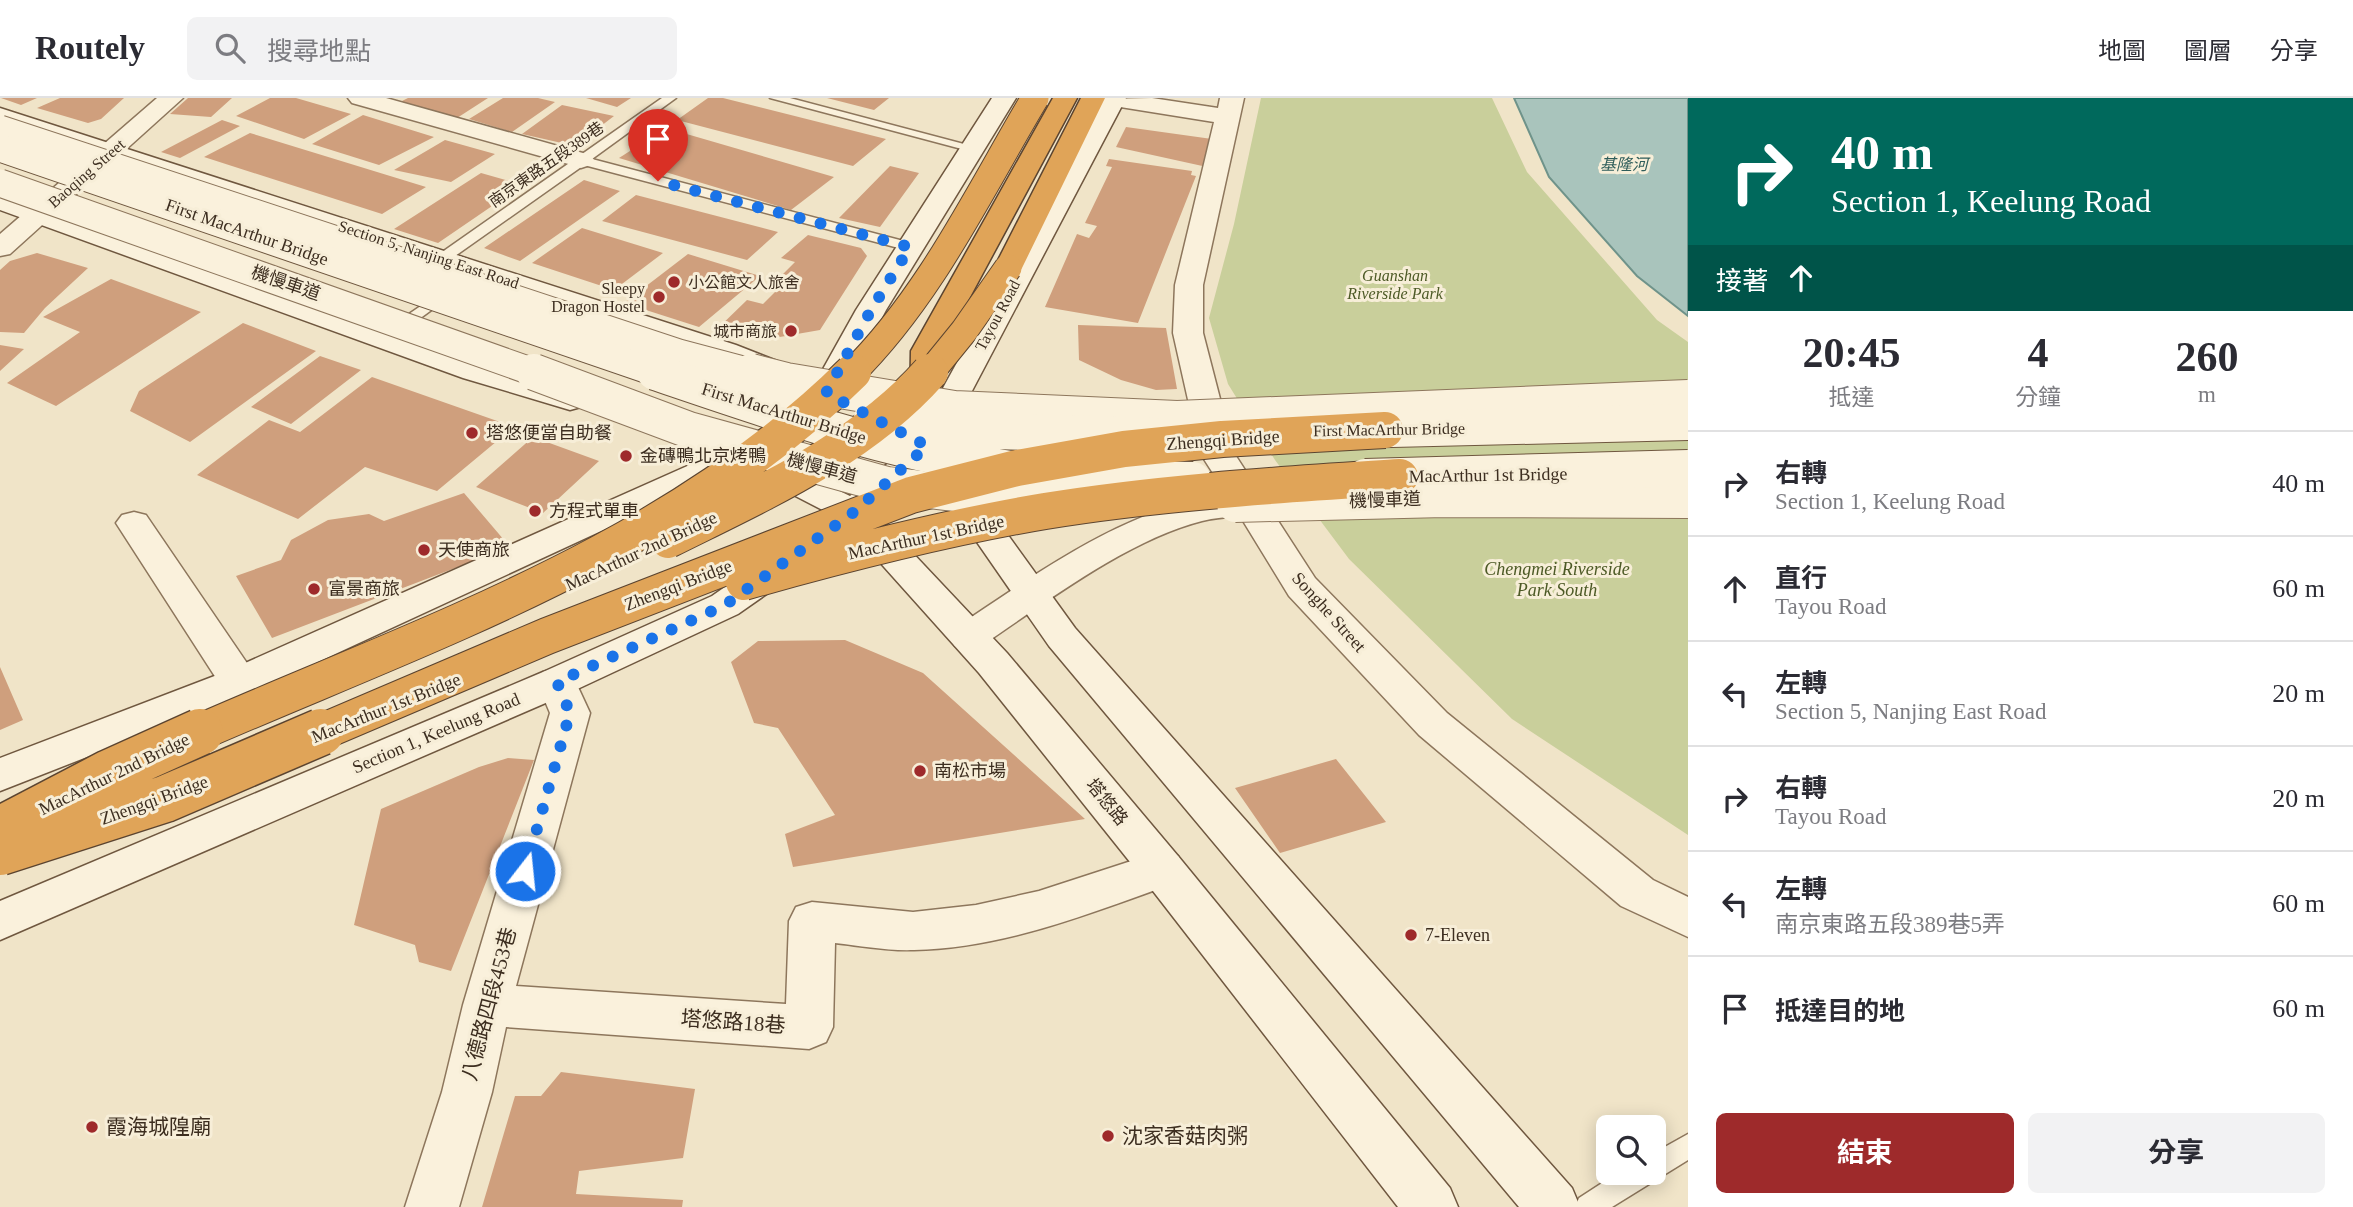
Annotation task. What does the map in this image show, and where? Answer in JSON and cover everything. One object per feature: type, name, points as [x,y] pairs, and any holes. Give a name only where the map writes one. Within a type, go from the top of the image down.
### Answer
[{"type":"highway","name":"MacArthur 2nd Bridge","points":[[20,828],[144,756],[438,634],[612,549],[724,479],[809,414],[884,338],[929,277],[1035,98]]},
{"type":"highway","points":[[927,446],[926,351],[1065,98]]},
{"type":"highway","name":"MacArthur 2nd Bridge","points":[[20,828],[126,767],[631,558],[759,495],[851,440],[913,390],[965,329],[1008,268],[1093,98]]},
{"type":"highway","name":"Zhengqi Bridge","points":[[0,852],[165,799],[547,636],[911,495],[981,476],[1122,449],[1182,442],[1385,430],[1688,421]]},
{"type":"highway","name":"MacArthur 1st Bridge","points":[[20,828],[144,806],[470,673],[669,604],[844,554],[1045,511],[1224,489],[1399,477],[1688,469]]},
{"type":"highway","points":[[0,842],[20,828]]},
{"type":"main road","name":"Baoqing Street","points":[[0,248],[171,98]]},
{"type":"main road","points":[[360,98],[581,160]]},
{"type":"main road","points":[[0,775],[239,682],[733,458],[826,393],[871,310],[1004,98]]},
{"type":"main road","points":[[1114,98],[1229,107]]},
{"type":"main road","name":"Tayou Road","points":[[854,512],[927,446],[1114,98]]},
{"type":"main road","name":"Songhe Street","points":[[1229,107],[1189,285],[1188,333],[1217,453],[1302,587],[1433,724],[1637,893],[1688,918]]},
{"type":"main road","name":"Section 5, Nanjing East Road","points":[[0,115],[725,351],[826,393],[927,446]]},
{"type":"main road","points":[[0,129],[679,353],[786,381],[954,409],[1177,419],[1688,398]]},
{"type":"main road","name":"First MacArthur Bridge","points":[[0,146],[619,350],[753,390],[881,420],[996,431],[1133,436],[1688,421]]},
{"type":"main road","name":"First MacArthur Bridge","points":[[0,146],[736,399],[864,439],[996,467],[1101,479],[1221,481],[1688,469]]},
{"type":"main road","name":"機慢車道","points":[[0,183],[487,354],[689,430],[887,485],[1043,505],[1189,505],[1444,499],[1688,500]]},
{"type":"main road","points":[[0,201],[474,371],[528,385],[733,458]]},
{"type":"main road","points":[[927,446],[1062,638],[1553,1207]]},
{"type":"main road","name":"塔悠路","points":[[733,458],[790,480],[854,512],[993,663],[1430,1207]]},
{"type":"main road","points":[[968,637],[1116,542],[1191,512],[1248,504]]},
{"type":"main road","points":[[0,852],[680,569],[854,512]]},
{"type":"main road","name":"Section 1, Keelung Road","points":[[0,921],[557,682],[725,605],[854,512]]},
{"type":"main road","points":[[134,523],[239,682]]},
{"type":"main road","name":"八德路四段453巷","points":[[432,1207],[467,1091],[487,1005],[570,713],[557,682]]},
{"type":"main road","name":"塔悠路18巷","points":[[487,1005],[809,1027],[811,921],[913,930],[992,921],[1071,900],[1161,869]]},
{"type":"lane","name":"南京東路五段389巷","points":[[443,258],[670,98]]},
{"type":"lane","points":[[776,98],[973,148]]},
{"type":"lane","points":[[581,160],[910,247]]},
{"type":"lane","points":[[383,339],[478,270]]},
{"type":"lane","points":[[1666,1160],[1688,1146]]},
{"type":"lane","points":[[1588,1207],[1623,1185]]},
{"type":"green space","points":[[1261,98],[1492,98],[1527,172],[1657,320],[1688,342],[1688,835],[1512,719],[1349,559],[1275,460],[1228,384],[1209,318],[1234,224]]},
{"type":"water","name":"基隆河","points":[[1514,98],[1688,98],[1688,316],[1637,276],[1549,177]]},
{"type":"building","points":[[1,98],[37,98],[21,105]]},
{"type":"building","points":[[60,98],[124,98],[101,119],[88,123],[37,108]]},
{"type":"building","points":[[188,98],[232,98],[211,117],[170,114]]},
{"type":"building","points":[[270,98],[296,98],[351,114],[304,139],[236,116]]},
{"type":"building","points":[[408,98],[488,98],[457,118],[400,102]]},
{"type":"building","points":[[503,98],[538,98],[555,102],[512,132],[469,119]]},
{"type":"building","points":[[586,98],[631,98],[617,107]]},
{"type":"building","points":[[708,98],[723,98],[886,139],[853,166],[677,120]]},
{"type":"building","points":[[827,98],[889,98],[874,110]]},
{"type":"building","points":[[562,105],[614,116],[575,146],[522,134]]},
{"type":"building","points":[[363,115],[434,137],[379,165],[312,144]]},
{"type":"building","points":[[222,120],[240,126],[180,158],[161,152]]},
{"type":"building","points":[[1126,127],[1212,139],[1207,167],[1116,147]]},
{"type":"building","points":[[666,128],[834,177],[791,210],[619,158]]},
{"type":"building","points":[[250,133],[426,187],[382,214],[204,157]]},
{"type":"building","points":[[445,140],[495,154],[451,182],[394,170]]},
{"type":"building","points":[[1109,159],[1192,171],[1191,175],[1196,176],[1138,323],[1045,307],[1077,234],[1089,238],[1097,226],[1085,223],[1112,167],[1106,166]]},
{"type":"building","points":[[890,166],[919,173],[880,227],[839,218]]},
{"type":"building","points":[[481,173],[523,185],[438,243],[394,229]]},
{"type":"building","points":[[584,180],[620,191],[520,261],[484,248]]},
{"type":"building","points":[[636,195],[778,232],[747,260],[602,221]]},
{"type":"building","points":[[582,228],[663,253],[614,290],[532,263]]},
{"type":"building","points":[[808,235],[861,248],[867,256],[820,330],[774,338],[712,334],[747,300],[763,304],[790,277],[783,274],[795,262],[781,258]]},
{"type":"building","points":[[37,253],[88,268],[45,308],[24,333],[0,332],[0,270],[10,261]]},
{"type":"building","points":[[688,254],[760,276],[699,327],[624,303]]},
{"type":"building","points":[[111,279],[201,312],[56,406],[7,383],[80,332],[43,317]]},
{"type":"building","points":[[243,323],[316,351],[190,442],[130,411],[139,391]]},
{"type":"building","points":[[1078,325],[1166,328],[1177,389],[1156,390],[1121,380],[1079,360]]},
{"type":"building","points":[[0,345],[24,349],[0,371]]},
{"type":"building","points":[[320,356],[361,370],[291,424],[251,407]]},
{"type":"building","points":[[372,377],[514,427],[437,491],[365,467],[298,519],[197,475],[269,420],[300,432]]},
{"type":"building","points":[[533,437],[599,461],[543,513],[476,487]]},
{"type":"building","points":[[464,493],[510,547],[272,638],[236,576],[281,560],[291,540],[328,520],[369,514],[384,521]]},
{"type":"building","name":"南松市場","points":[[845,640],[923,673],[1085,819],[793,867],[785,834],[835,815],[778,728],[754,723],[731,662],[758,641]]},
{"type":"building","points":[[0,667],[23,720],[0,730]]},
{"type":"building","points":[[508,758],[534,760],[451,971],[419,962],[415,945],[354,925],[381,809],[479,767]]},
{"type":"building","points":[[1336,759],[1386,822],[1280,853],[1235,788]]},
{"type":"building","points":[[561,1072],[695,1089],[683,1158],[579,1171],[576,1194],[683,1200],[682,1207],[482,1207],[515,1096],[541,1096]]},
{"type":"place","name":"小公館文人旅舍","points":[[674,282]]},
{"type":"place","name":"Sleepy Dragon Hostel","points":[[659,297]]},
{"type":"place","name":"城市商旅","points":[[791,331]]},
{"type":"place","name":"塔悠便當自助餐","points":[[472,433]]},
{"type":"place","name":"金磚鴨北京烤鴨","points":[[626,456]]},
{"type":"place","name":"方程式單車","points":[[535,511]]},
{"type":"place","name":"天使商旅","points":[[424,550]]},
{"type":"place","name":"富景商旅","points":[[314,589]]},
{"type":"place","name":"南松市場","points":[[920,771]]},
{"type":"place","name":"7-Eleven","points":[[1411,935]]},
{"type":"place","name":"霞海城隍廟","points":[[92,1127]]},
{"type":"place","name":"沈家香菇肉粥","points":[[1108,1136]]},
{"type":"route","points":[[525,871],[570,713],[557,682],[725,605],[854,512],[927,446],[826,393],[871,310],[910,247],[658,181]]},
{"type":"park label","name":"Guanshan Riverside Park","points":[[1395,284]]},
{"type":"park label","name":"Chengmei Riverside Park South","points":[[1557,580]]}]
